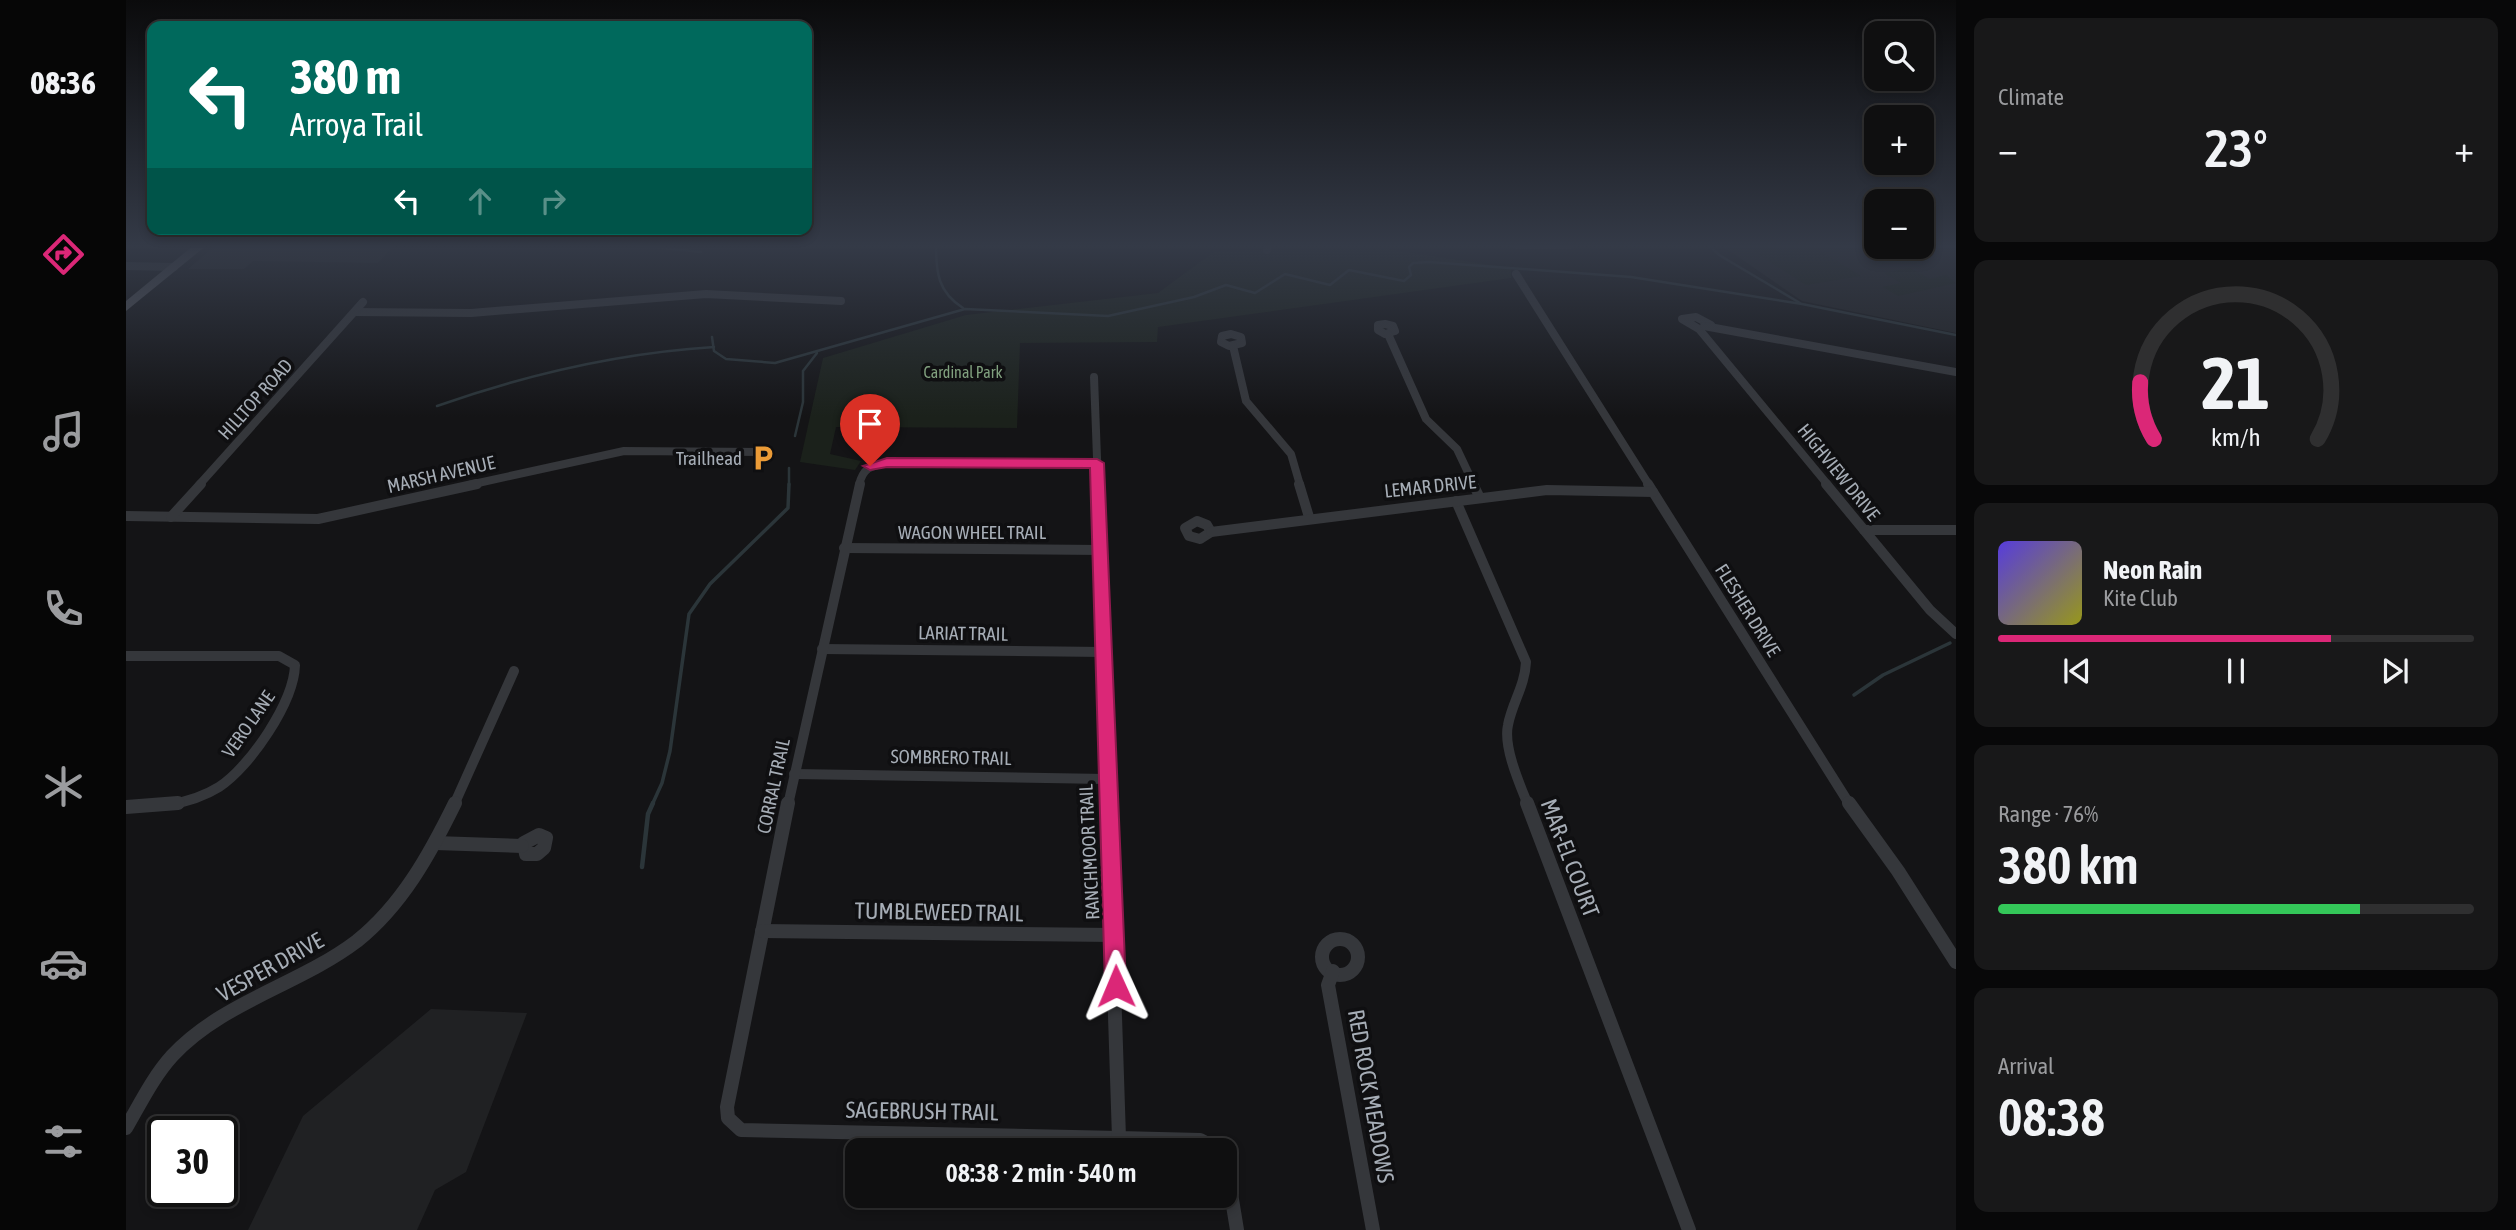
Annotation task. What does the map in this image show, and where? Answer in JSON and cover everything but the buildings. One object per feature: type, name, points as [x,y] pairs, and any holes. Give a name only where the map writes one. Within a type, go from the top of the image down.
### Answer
[{"type":"street","name":"HILLTOP ROAD","points":[[171,517],[363,302]]},
{"type":"street","points":[[355,312],[471,313],[602,302]]},
{"type":"street","name":"FLESHER DRIVE","points":[[1534,302],[1860,821],[1898,871],[1956,962]]},
{"type":"street","name":"HIGHVIEW DRIVE","points":[[1956,372],[1711,325],[1696,317],[1682,319],[1699,329],[1930,610],[1956,635]]},
{"type":"street","name":"HIGHVIEW DRIVE","points":[[1699,329],[1711,325]]},
{"type":"street","points":[[1388,334],[1426,419],[1457,449],[1480,498]]},
{"type":"street","points":[[1233,346],[1246,401],[1291,454],[1309,517]]},
{"type":"street","name":"RANCHMOOR TRAIL","points":[[1094,377],[1106,779],[1115,935],[1119,1138]]},
{"type":"street","name":"MARSH AVENUE","points":[[126,516],[318,519],[624,451],[763,452]]},
{"type":"street","name":"CORRAL TRAIL","points":[[729,1118],[728,1099],[794,774],[860,477],[870,466],[887,463],[1097,463]]},
{"type":"street","name":"LEMAR DRIVE","points":[[1211,532],[1309,517],[1547,490],[1653,492]]},
{"type":"street","name":"MAR-EL COURT","points":[[1456,500],[1526,662],[1525,681],[1507,727],[1514,769],[1689,1230]]},
{"type":"street","points":[[1864,530],[1956,530]]},
{"type":"street","name":"WAGON WHEEL TRAIL","points":[[844,548],[1101,550]]},
{"type":"street","name":"LARIAT TRAIL","points":[[822,649],[1104,652]]},
{"type":"street","name":"VERO LANE","points":[[126,656],[279,656],[295,665],[297,674],[289,697],[233,776],[223,785],[199,800],[179,805],[126,807]]},
{"type":"street","name":"VESPER DRIVE","points":[[126,1128],[157,1076],[178,1050],[209,1024],[339,954],[363,936],[398,900],[435,843],[514,671]]},
{"type":"street","name":"SOMBRERO TRAIL","points":[[794,774],[1106,779]]},
{"type":"street","points":[[435,843],[523,846]]},
{"type":"street","name":"TUMBLEWEED TRAIL","points":[[762,931],[1115,935]]},
{"type":"street","name":"RED ROCK MEADOWS","points":[[1333,971],[1328,985],[1373,1230]]},
{"type":"street","name":"SAGEBRUSH TRAIL","points":[[729,1118],[741,1130],[1119,1138]]},
{"type":"street","points":[[1233,1208],[1237,1230]]},
{"type":"shaded area","points":[[1809,302],[1956,302],[1956,333]]},
{"type":"shaded area","points":[[431,1009],[527,1013],[466,1172],[435,1190],[417,1230],[248,1230],[303,1116]]},
{"type":"green space","name":"Cardinal Park","points":[[1076,302],[1335,302],[1158,327],[1157,342],[1020,343],[1017,428],[836,427],[830,454],[861,461],[855,470],[800,462],[823,358],[966,315]]},
{"type":"waterway","points":[[956,302],[963,308]]},
{"type":"waterway","points":[[713,347],[714,351],[726,359],[775,363],[965,309],[1108,316],[1170,302]]},
{"type":"waterway","points":[[1792,302],[1956,335]]},
{"type":"waterway","points":[[712,337],[713,347]]},
{"type":"waterway","points":[[437,406],[505,384],[574,367],[643,354],[713,347]]},
{"type":"waterway","points":[[795,436],[803,402],[803,371],[817,353]]},
{"type":"waterway","points":[[789,468],[789,484]]},
{"type":"waterway","points":[[652,805],[662,783],[670,751],[689,614],[710,584],[788,508],[789,484]]},
{"type":"waterway","points":[[1854,695],[1883,675],[1950,643]]},
{"type":"waterway","points":[[642,867],[648,814],[653,803]]},
{"type":"place","name":"Trailhead","points":[[763,458]]},
{"type":"route","points":[[870,466],[887,463],[1097,463],[1106,779],[1116,986]]}]
